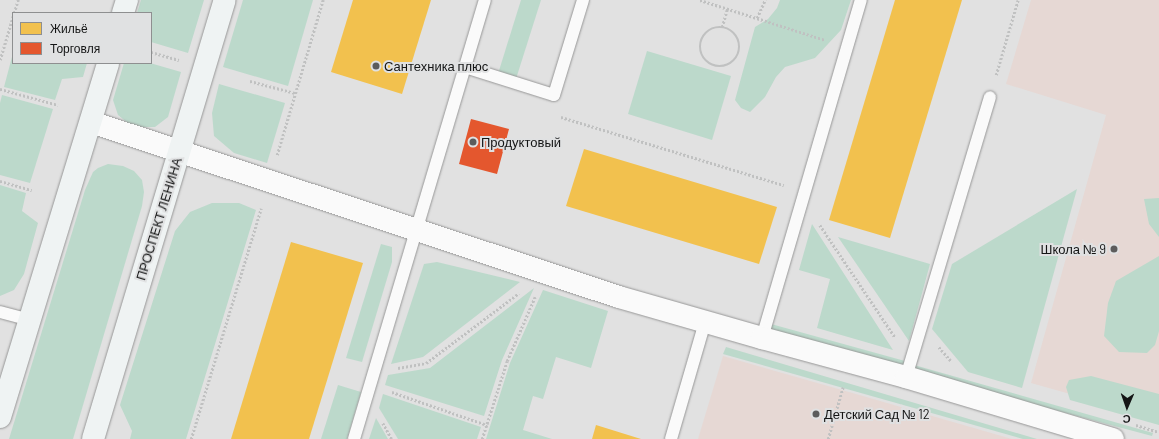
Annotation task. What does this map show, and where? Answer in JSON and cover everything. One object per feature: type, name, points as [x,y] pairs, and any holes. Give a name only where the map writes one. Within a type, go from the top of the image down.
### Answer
[{"type":"street","points":[[123,12],[127,0]]},
{"type":"street","name":"ПРОСПЕКТ ЛЕНИНА","points":[[93,439],[225,0]]},
{"type":"street","points":[[0,417],[108,64]]},
{"type":"street","points":[[91,122],[270,180],[619,297],[762,338],[908,369],[1112,439]]},
{"type":"lane","points":[[354,439],[485,0]]},
{"type":"lane","points":[[465,67],[554,95],[583,0]]},
{"type":"lane","points":[[762,338],[861,0]]},
{"type":"lane","points":[[908,369],[990,97]]},
{"type":"lane","points":[[0,312],[30,320]]},
{"type":"lane","points":[[671,439],[705,322]]},
{"type":"path","points":[[15,12],[18,0]]},
{"type":"path","points":[[191,439],[323,0]]},
{"type":"path","points":[[700,0],[847,47]]},
{"type":"path","points":[[757,18],[765,0]]},
{"type":"path","points":[[990,97],[1018,0]]},
{"type":"path","points":[[722,27],[727,9]]},
{"type":"path","points":[[0,60],[12,21]]},
{"type":"path","points":[[716,27],[722,27],[734,32],[739,38],[740,52],[733,64],[727,67],[714,67],[703,59],[700,46],[704,34],[716,27]]},
{"type":"path","points":[[152,52],[184,61]]},
{"type":"path","points":[[250,81],[295,94]]},
{"type":"path","points":[[0,89],[58,106]]},
{"type":"path","points":[[557,116],[804,196],[908,369]]},
{"type":"path","points":[[0,181],[32,190]]},
{"type":"path","points":[[374,372],[426,363],[547,272]]},
{"type":"path","points":[[482,439],[507,361],[547,272]]},
{"type":"path","points":[[921,326],[954,364]]},
{"type":"path","points":[[370,384],[487,425]]},
{"type":"path","points":[[828,439],[844,384]]},
{"type":"shaded area","name":"Школа № 9","points":[[1031,0],[1159,0],[1159,419],[1031,383],[1106,115],[1006,84]]},
{"type":"shaded area","name":"Детский Сад № 12","points":[[723,356],[842,390],[1012,439],[698,439]]},
{"type":"green space","points":[[141,0],[204,0],[188,53],[152,42],[152,12],[137,12]]},
{"type":"green space","points":[[243,0],[313,0],[288,86],[223,67]]},
{"type":"green space","points":[[521,0],[541,0],[515,82],[497,77]]},
{"type":"green space","points":[[780,0],[851,0],[841,30],[815,58],[785,67],[776,77],[765,97],[750,112],[741,108],[735,100],[755,27],[768,19],[777,8]]},
{"type":"green space","points":[[647,51],[731,76],[712,140],[628,114]]},
{"type":"green space","points":[[12,57],[12,64],[87,64],[83,77],[62,79],[55,100],[4,87]]},
{"type":"green space","points":[[124,64],[152,64],[181,72],[168,117],[155,127],[139,127],[129,124],[118,115],[113,100]]},
{"type":"green space","points":[[219,84],[285,103],[267,163],[234,153],[214,136],[212,113]]},
{"type":"green space","points":[[2,95],[53,109],[30,183],[0,175],[0,103]]},
{"type":"green space","points":[[108,164],[123,166],[134,171],[142,180],[144,192],[142,206],[73,439],[9,439],[85,190],[93,172]]},
{"type":"green space","points":[[0,185],[26,193],[22,211],[38,223],[24,274],[14,290],[0,296]]},
{"type":"green space","points":[[1077,189],[1022,388],[968,372],[932,329],[952,264]]},
{"type":"green space","points":[[1159,198],[1159,237],[1149,224],[1144,199]]},
{"type":"green space","points":[[212,203],[239,203],[256,210],[186,439],[130,439],[132,431],[120,405],[175,231],[190,212]]},
{"type":"green space","points":[[812,224],[893,350],[817,328],[830,279],[799,270]]},
{"type":"green space","points":[[838,237],[930,264],[909,341]]},
{"type":"green space","points":[[381,244],[392,247],[392,262],[362,362],[346,358]]},
{"type":"green space","points":[[1159,256],[1159,331],[1155,345],[1147,353],[1119,352],[1104,336],[1108,303],[1116,281]]},
{"type":"green space","points":[[437,262],[520,282],[423,357],[391,364],[424,264]]},
{"type":"green space","points":[[534,288],[502,360],[484,416],[385,385],[388,375],[430,368]]},
{"type":"green space","points":[[543,290],[608,311],[591,368],[556,357],[543,399],[533,396],[523,430],[552,439],[486,439],[510,363]]},
{"type":"green space","points":[[771,324],[905,361],[903,369],[769,332]]},
{"type":"green space","points":[[726,347],[1037,439],[1023,439],[723,354]]},
{"type":"green space","points":[[914,365],[1153,433],[1152,436],[912,372]]},
{"type":"green space","points":[[1091,376],[1159,394],[1159,425],[1070,400],[1066,387],[1069,380]]},
{"type":"green space","points":[[338,385],[361,392],[347,439],[321,439]]},
{"type":"green space","points":[[383,394],[481,427],[477,439],[398,439],[379,408]]},
{"type":"green space","points":[[376,418],[388,439],[369,439]]},
{"type":"building: Жильё","points":[[353,0],[431,0],[402,94],[331,72]]},
{"type":"building: Жильё","points":[[895,0],[962,0],[890,238],[829,220]]},
{"type":"building: Жильё","points":[[584,149],[777,207],[759,264],[566,206]]},
{"type":"building: Жильё","points":[[291,242],[363,263],[309,439],[231,439]]},
{"type":"building: Жильё","points":[[596,425],[641,439],[592,439]]},
{"type":"building: Торговля","points":[[471,119],[509,129],[497,174],[459,164]]},
{"type":"place","name":"Сантехника плюс","points":[[376,66]]},
{"type":"place","name":"Продуктовый","points":[[473,142]]},
{"type":"place","name":"Школа № 9","points":[[1114,249]]},
{"type":"place","name":"Детский Сад № 12","points":[[816,414]]}]
